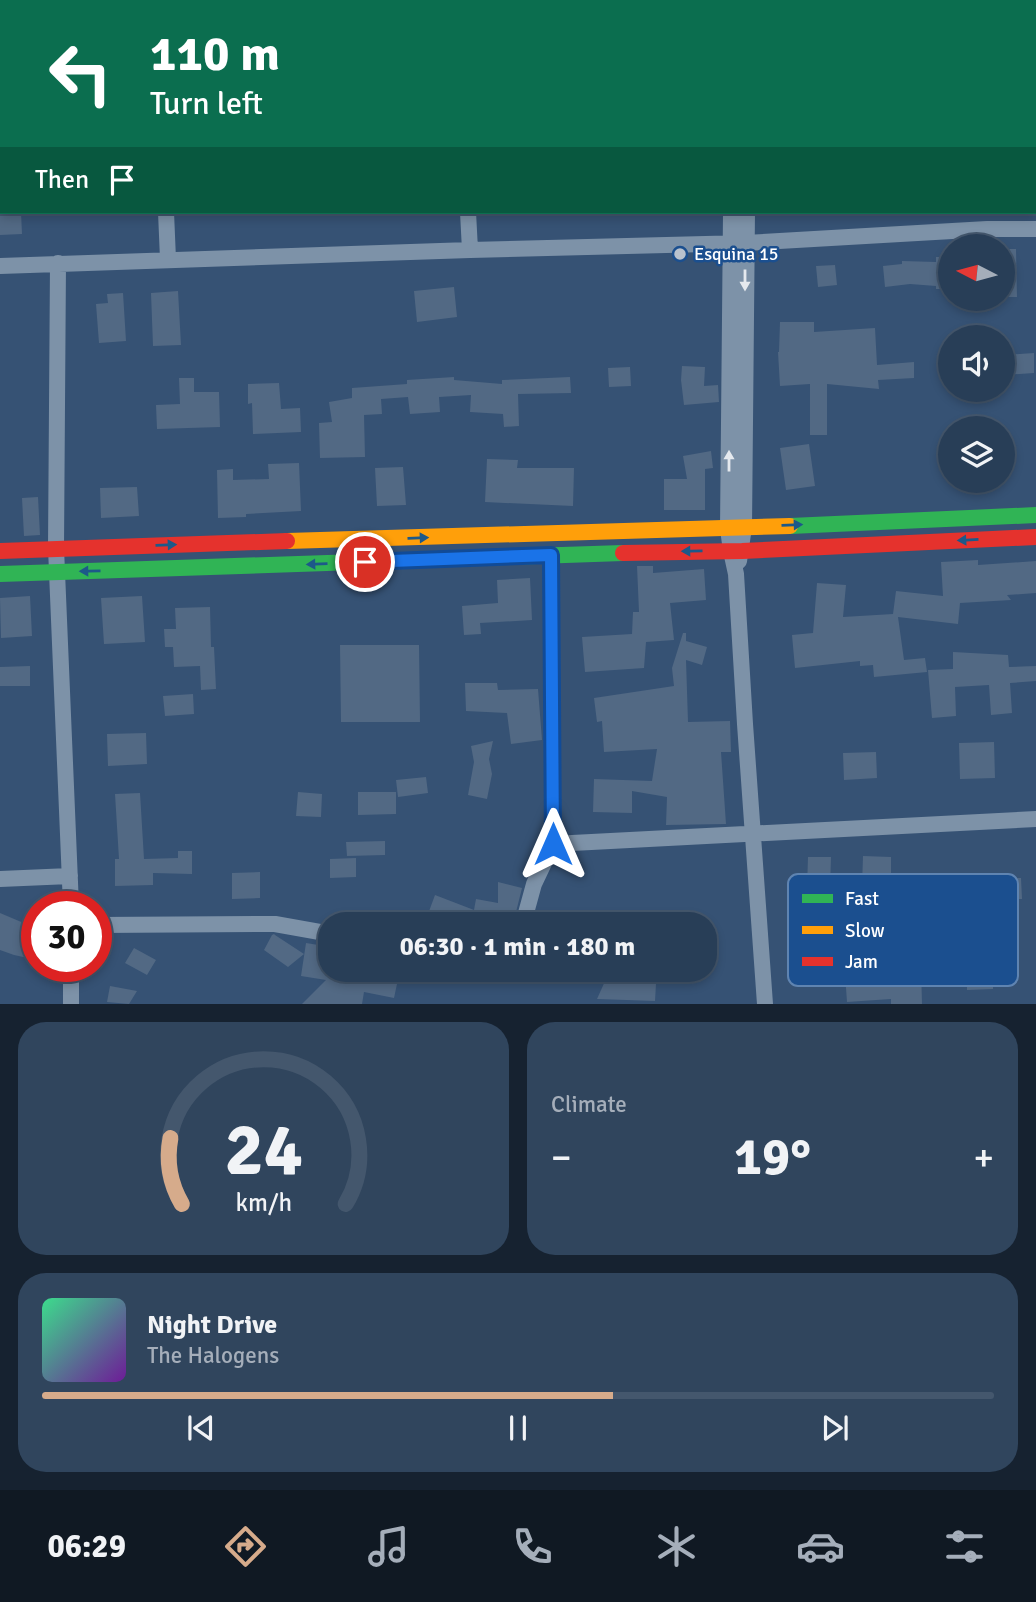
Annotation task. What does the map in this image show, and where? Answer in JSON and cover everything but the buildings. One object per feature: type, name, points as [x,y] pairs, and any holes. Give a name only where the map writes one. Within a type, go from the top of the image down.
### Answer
[{"type":"street","points":[[166,214],[168,259]]},
{"type":"street","points":[[468,214],[470,250]]},
{"type":"street","points":[[731,214],[738,243],[736,574],[765,1003]]},
{"type":"street","points":[[738,243],[746,214]]},
{"type":"street","points":[[986,214],[987,229]]},
{"type":"street","points":[[0,266],[738,243],[987,229],[1036,229]]},
{"type":"street","points":[[58,264],[56,548],[70,891]]},
{"type":"street","points":[[0,551],[736,528],[1036,514]]},
{"type":"street","points":[[0,574],[736,551],[1036,537]]},
{"type":"street","points":[[526,912],[534,884],[553,844],[551,555]]},
{"type":"street","points":[[553,844],[1036,819]]},
{"type":"street","points":[[0,879],[70,876]]},
{"type":"street","points":[[112,925],[275,924],[318,932]]},
{"type":"street","points":[[71,982],[71,1003]]},
{"type":"traffic: fast","points":[[790,526],[1036,515]]},
{"type":"traffic: fast","points":[[0,574],[623,553]]},
{"type":"traffic: slow","points":[[287,541],[790,526]]},
{"type":"traffic: jam","points":[[623,553],[742,551],[1036,537]]},
{"type":"traffic: jam","points":[[0,551],[287,541]]},
{"type":"place","name":"Esquina 15","points":[[680,254]]},
{"type":"route","points":[[365,562],[551,555],[553,844]]}]
